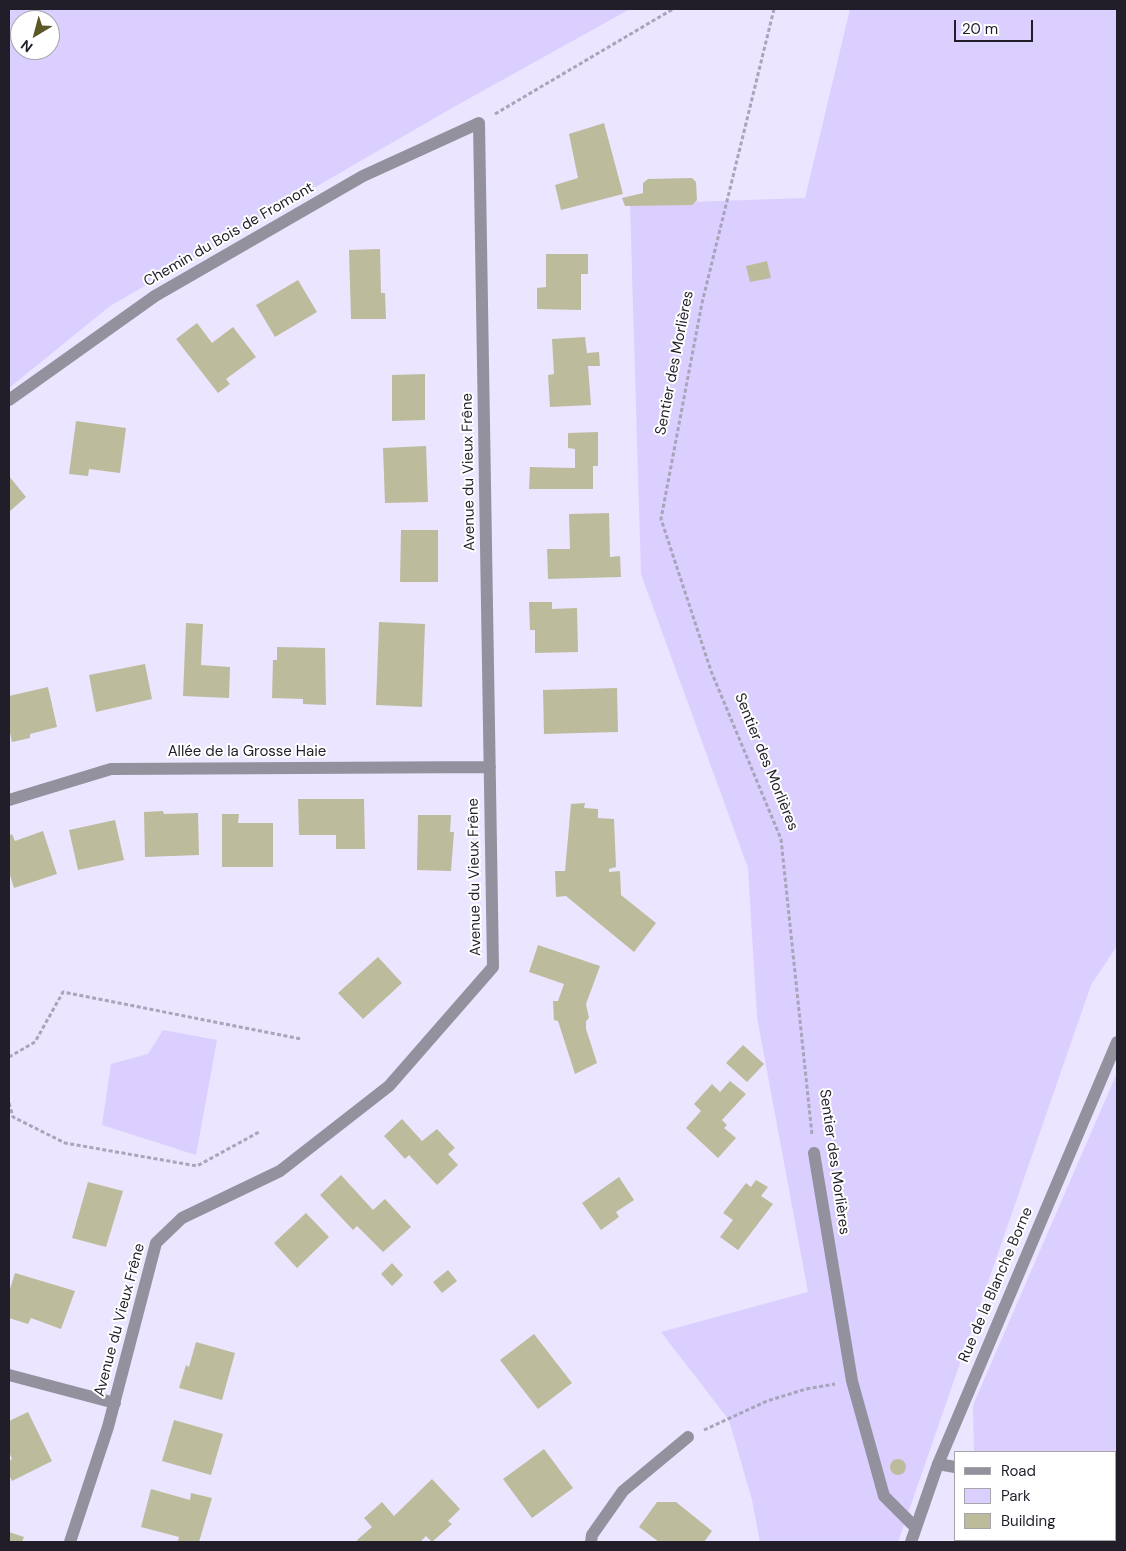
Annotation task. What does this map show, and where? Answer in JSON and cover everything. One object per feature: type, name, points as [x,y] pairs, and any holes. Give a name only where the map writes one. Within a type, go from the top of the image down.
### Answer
[{"type":"street","name":"Chemin du Bois de Fromont","points":[[9,400],[155,296],[363,176],[479,123]]},
{"type":"street","name":"Avenue du Vieux Frêne","points":[[70,1542],[114,1403],[156,1243],[182,1218],[280,1171],[389,1086],[493,967],[479,123]]},
{"type":"street","name":"Allée de la Grosse Haie","points":[[9,800],[111,769],[490,768]]},
{"type":"street","name":"Rue de la Blanche Borne","points":[[911,1542],[938,1464],[1117,1042]]},
{"type":"street","name":"Sentier des Morlières","points":[[814,1153],[852,1381],[884,1496],[915,1527]]},
{"type":"street","points":[[9,1375],[114,1403]]},
{"type":"street","points":[[591,1542],[592,1535],[623,1491],[688,1437]]},
{"type":"street","points":[[938,1464],[954,1467]]},
{"type":"path","points":[[479,123],[673,9]]},
{"type":"path","name":"Sentier des Morlières","points":[[774,9],[702,303],[661,519],[711,671],[781,839],[814,1153]]},
{"type":"path","points":[[9,1057],[35,1042],[63,992],[301,1039]]},
{"type":"path","points":[[9,1103],[13,1117],[65,1143],[197,1166],[259,1132]]},
{"type":"path","points":[[688,1437],[767,1401],[806,1389],[852,1381]]},
{"type":"green space","points":[[9,9],[630,9],[452,108],[110,306],[9,388]]},
{"type":"green space","points":[[850,9],[1117,9],[1117,946],[1091,985],[898,1542],[760,1542],[752,1500],[729,1420],[661,1332],[808,1292],[757,1017],[748,868],[641,574],[630,204],[805,198]]},
{"type":"green space","points":[[163,1030],[217,1040],[196,1155],[102,1125],[111,1064],[148,1054]]},
{"type":"green space","points":[[1117,1073],[1117,1485],[1116,1451],[974,1451],[973,1405]]},
{"type":"building","points":[[604,123],[623,194],[561,210],[555,185],[578,178],[569,134]]},
{"type":"building","points":[[692,178],[696,182],[697,200],[692,205],[625,206],[622,198],[643,193],[643,183],[648,179]]},
{"type":"building","points":[[380,249],[381,293],[385,293],[386,319],[351,319],[349,250]]},
{"type":"building","points":[[546,254],[588,254],[588,274],[581,274],[581,310],[537,309],[537,288],[546,287]]},
{"type":"building","points":[[767,261],[771,278],[750,282],[746,266]]},
{"type":"building","points":[[298,280],[317,312],[275,337],[256,305]]},
{"type":"building","points":[[197,323],[212,343],[233,327],[256,357],[226,379],[230,384],[218,393],[176,339]]},
{"type":"building","points":[[585,337],[587,353],[599,352],[600,366],[588,366],[591,405],[550,407],[548,375],[554,374],[552,339]]},
{"type":"building","points":[[425,374],[425,420],[392,421],[392,375]]},
{"type":"building","points":[[76,421],[126,428],[120,473],[89,469],[88,476],[69,474]]},
{"type":"building","points":[[598,432],[598,466],[593,466],[593,489],[529,489],[530,467],[575,468],[575,449],[568,448],[568,433]]},
{"type":"building","points":[[426,446],[428,502],[385,503],[383,448]]},
{"type":"building","points":[[9,476],[26,497],[9,512]]},
{"type":"building","points":[[609,513],[610,557],[620,556],[621,577],[548,579],[547,549],[570,549],[569,514]]},
{"type":"building","points":[[401,530],[438,530],[438,582],[400,582]]},
{"type":"building","points":[[529,602],[552,602],[552,609],[577,608],[578,652],[535,653],[535,630],[530,630]]},
{"type":"building","points":[[379,622],[425,624],[422,707],[376,705]]},
{"type":"building","points":[[186,623],[203,624],[201,665],[230,667],[229,698],[183,696]]},
{"type":"building","points":[[277,647],[325,648],[326,705],[303,704],[303,699],[272,698],[273,660],[277,660]]},
{"type":"building","points":[[145,664],[152,699],[96,712],[89,675]]},
{"type":"building","points":[[48,687],[57,727],[30,734],[30,738],[12,742],[9,728],[9,696]]},
{"type":"building","points":[[617,688],[618,732],[544,734],[543,690]]},
{"type":"building","points":[[298,799],[364,799],[365,849],[336,849],[336,835],[299,835]]},
{"type":"building","points":[[585,803],[584,808],[598,809],[598,818],[614,819],[616,867],[609,869],[609,872],[620,871],[621,895],[656,923],[634,952],[566,896],[556,897],[555,871],[565,871],[571,804]]},
{"type":"building","points":[[163,811],[164,814],[198,813],[199,855],[145,857],[144,812]]},
{"type":"building","points":[[222,814],[239,814],[238,823],[273,823],[273,867],[222,867]]},
{"type":"building","points":[[418,815],[451,815],[450,832],[454,832],[451,871],[417,870]]},
{"type":"building","points":[[115,820],[124,860],[78,870],[69,830]]},
{"type":"building","points":[[43,831],[57,874],[14,888],[9,872],[9,836],[12,834],[15,841]]},
{"type":"building","points":[[538,945],[600,966],[586,1004],[589,1018],[586,1021],[586,1029],[597,1063],[575,1074],[558,1021],[554,1020],[553,1001],[558,1001],[564,984],[529,972]]},
{"type":"building","points":[[378,957],[402,983],[363,1019],[338,993]]},
{"type":"building","points":[[743,1045],[764,1064],[747,1082],[726,1063]]},
{"type":"building","points":[[730,1081],[746,1094],[722,1120],[727,1125],[724,1128],[736,1138],[718,1158],[686,1128],[701,1111],[694,1104],[712,1084],[720,1092]]},
{"type":"building","points":[[402,1119],[422,1141],[437,1129],[455,1148],[448,1154],[458,1165],[437,1185],[409,1155],[405,1159],[384,1136]]},
{"type":"building","points":[[341,1175],[373,1210],[385,1199],[411,1227],[383,1252],[357,1226],[353,1230],[320,1195]]},
{"type":"building","points":[[619,1177],[634,1200],[616,1212],[619,1217],[601,1230],[582,1203]]},
{"type":"building","points":[[756,1180],[768,1187],[761,1196],[773,1204],[738,1250],[720,1237],[733,1220],[723,1213],[746,1183],[751,1187]]},
{"type":"building","points":[[88,1182],[123,1191],[106,1247],[72,1238]]},
{"type":"building","points":[[306,1213],[329,1237],[297,1268],[274,1243]]},
{"type":"building","points":[[392,1263],[403,1275],[392,1286],[381,1274]]},
{"type":"building","points":[[448,1270],[457,1281],[442,1293],[433,1282]]},
{"type":"building","points":[[15,1273],[75,1291],[61,1329],[31,1318],[28,1324],[9,1318],[9,1292]]},
{"type":"building","points":[[534,1334],[572,1383],[538,1409],[500,1360]]},
{"type":"building","points":[[196,1342],[235,1353],[222,1400],[179,1388],[186,1365],[189,1367]]},
{"type":"building","points":[[28,1412],[52,1461],[12,1481],[9,1475],[9,1461],[12,1459],[9,1452],[9,1421]]},
{"type":"building","points":[[174,1420],[223,1434],[211,1475],[162,1461]]},
{"type":"building","points":[[544,1449],[573,1488],[532,1518],[503,1479]]},
{"type":"building","points":[[898,1459],[904,1461],[906,1467],[904,1473],[898,1475],[892,1473],[890,1467],[892,1461]]},
{"type":"building","points":[[432,1479],[460,1509],[448,1521],[452,1524],[432,1542],[426,1536],[420,1542],[359,1542],[357,1540],[372,1527],[364,1518],[382,1502],[394,1516]]},
{"type":"building","points":[[151,1489],[190,1500],[191,1493],[212,1498],[199,1542],[178,1542],[179,1537],[141,1527]]},
{"type":"building","points":[[657,1502],[676,1502],[712,1531],[704,1542],[659,1542],[639,1527]]},
{"type":"building","points":[[9,1532],[24,1537],[22,1542],[9,1542]]}]
